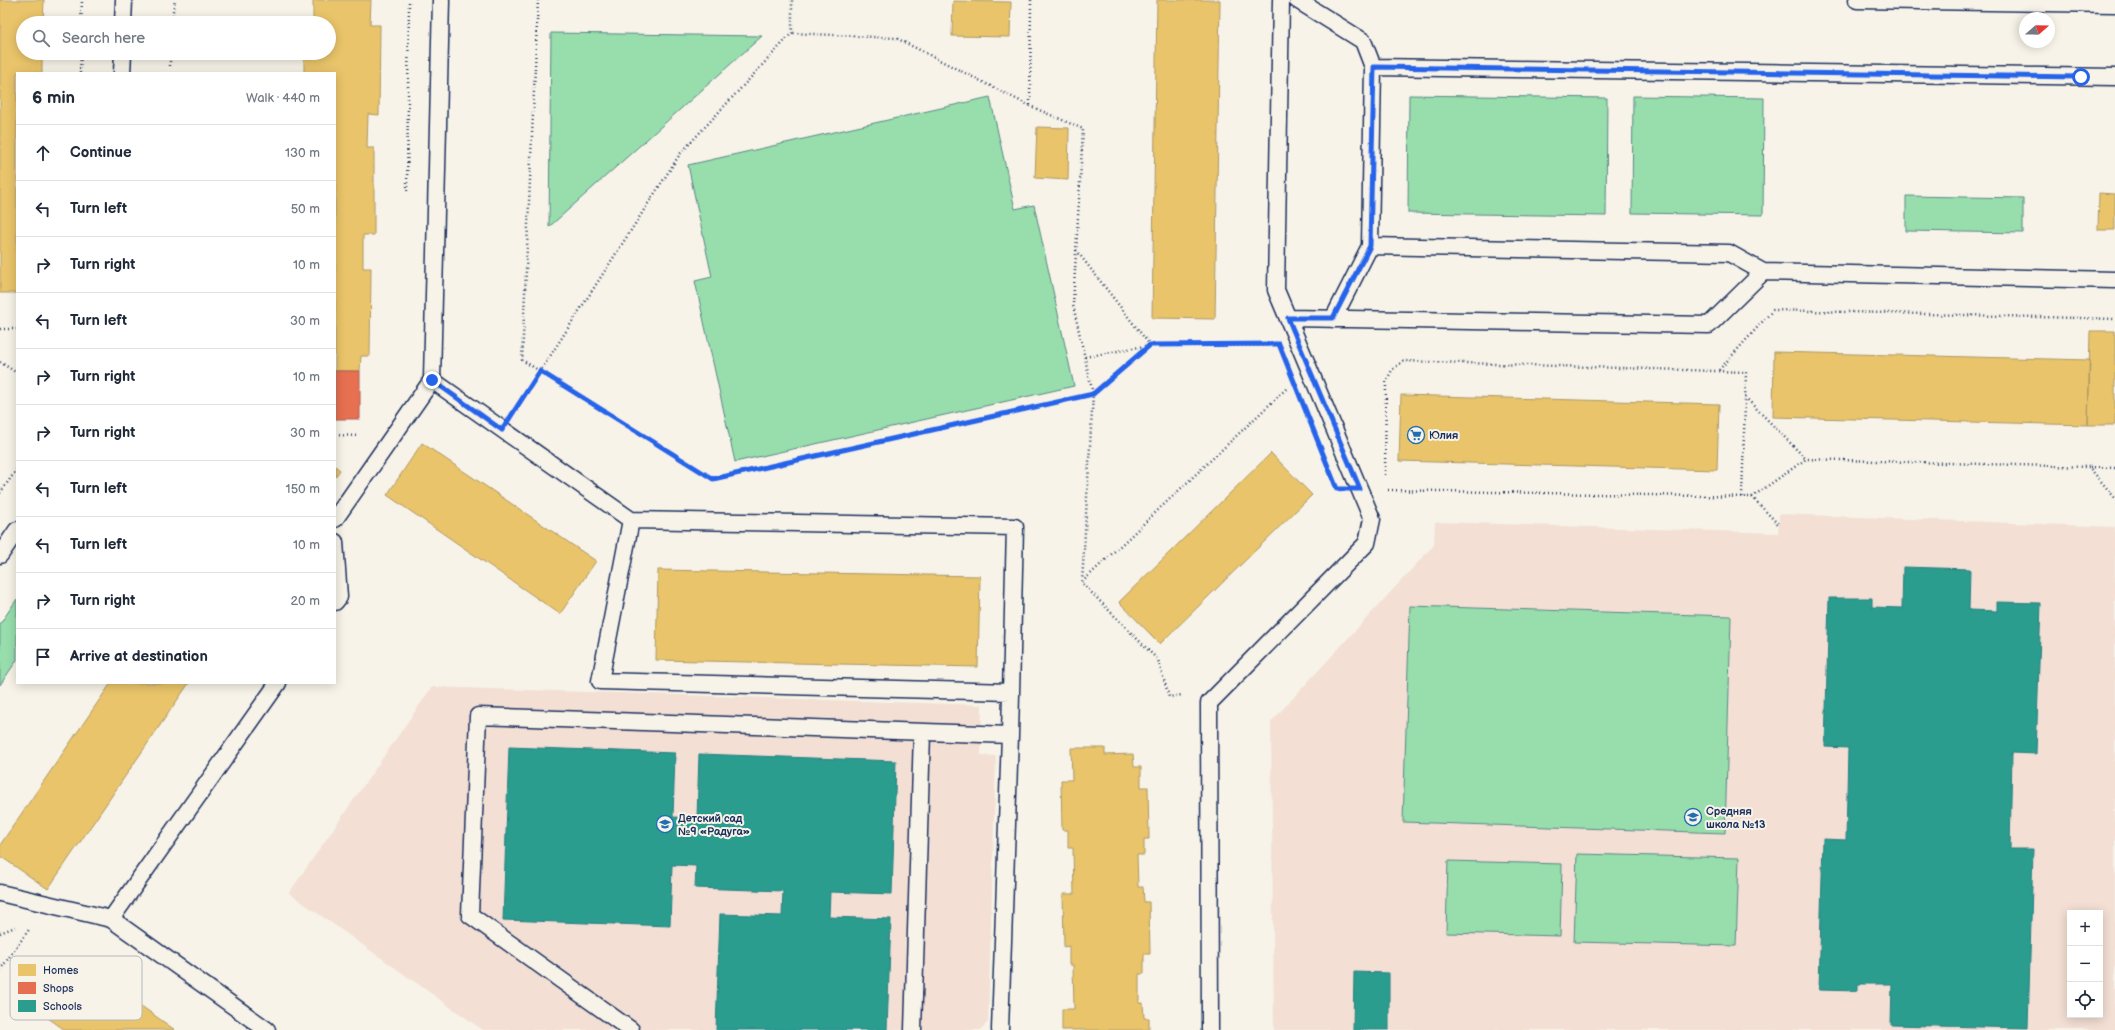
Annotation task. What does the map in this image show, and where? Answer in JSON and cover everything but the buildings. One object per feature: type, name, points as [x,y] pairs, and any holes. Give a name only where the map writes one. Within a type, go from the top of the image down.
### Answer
[{"type":"lane","points":[[124,0],[124,16]]},
{"type":"lane","points":[[336,518],[432,380],[441,0]]},
{"type":"lane","points":[[1210,1030],[1209,703],[1367,543],[1372,519],[1276,290],[1282,0]]},
{"type":"lane","points":[[1297,0],[1363,41],[1374,67],[1370,246],[1333,318]]},
{"type":"lane","points":[[1857,0],[2115,4]]},
{"type":"lane","points":[[122,72],[123,60]]},
{"type":"lane","points":[[1374,67],[2115,77]]},
{"type":"lane","points":[[1370,246],[1729,253],[1763,272],[2115,280]]},
{"type":"lane","points":[[1288,318],[1709,325],[1763,272]]},
{"type":"lane","points":[[432,380],[631,520],[1015,527],[1010,735],[1000,1030]]},
{"type":"lane","points":[[631,520],[600,681],[1011,692]]},
{"type":"lane","points":[[0,555],[16,531]]},
{"type":"lane","points":[[336,556],[339,597],[336,601]]},
{"type":"lane","points":[[111,920],[277,684]]},
{"type":"lane","points":[[622,1027],[470,915],[478,716],[1010,735]]},
{"type":"lane","points":[[913,1030],[922,733]]},
{"type":"lane","points":[[0,893],[111,920],[267,1030]]},
{"type":"path","points":[[82,0],[82,16]]},
{"type":"path","points":[[172,16],[175,0]]},
{"type":"path","points":[[407,198],[409,0]]},
{"type":"path","points":[[538,0],[522,360],[713,479],[1093,394],[1150,345]]},
{"type":"path","points":[[502,430],[680,154],[792,33],[792,0]]},
{"type":"path","points":[[1030,106],[1031,0]]},
{"type":"path","points":[[792,33],[896,38],[1030,106],[1083,129],[1073,305],[1093,394],[1082,583],[1158,660],[1169,697],[1185,694],[1185,702]]},
{"type":"path","points":[[80,72],[81,60]]},
{"type":"path","points":[[170,60],[170,66]]},
{"type":"path","points":[[1076,250],[1150,345]]},
{"type":"path","points":[[1718,371],[1773,310],[2115,319]]},
{"type":"path","points":[[0,329],[16,329]]},
{"type":"path","points":[[1085,357],[1150,345],[1271,344]]},
{"type":"path","points":[[1385,490],[1386,382],[1392,370],[1403,361],[1746,372],[1742,497]]},
{"type":"path","points":[[0,362],[16,372]]},
{"type":"path","points":[[1082,583],[1294,382]]},
{"type":"path","points":[[1745,397],[1806,459]]},
{"type":"path","points":[[336,436],[364,436]]},
{"type":"path","points":[[1360,489],[1752,497],[1806,459],[2115,468]]},
{"type":"path","points":[[2089,467],[2115,498]]},
{"type":"path","points":[[0,493],[16,470]]},
{"type":"path","points":[[1752,497],[1778,524]]},
{"type":"path","points":[[0,970],[37,918],[66,908]]},
{"type":"shaded area","name":"Средняя школа №13","points":[[1779,514],[2115,527],[2115,1030],[1274,1030],[1271,722],[1434,545],[1435,522],[1778,533]]},
{"type":"shaded area","name":"Детский сад №9 «Радуга»","points":[[432,687],[982,705],[981,755],[996,756],[988,1022],[980,1030],[483,1030],[289,893]]},
{"type":"green space","points":[[551,33],[762,36],[549,227]]},
{"type":"green space","points":[[1409,95],[1607,98],[1606,216],[1408,213]]},
{"type":"green space","points":[[1633,96],[1764,98],[1763,215],[1632,213]]},
{"type":"green space","points":[[990,97],[1015,209],[1034,205],[1074,386],[735,462],[695,281],[712,277],[688,165]]},
{"type":"green space","points":[[1906,196],[2023,198],[2023,233],[1906,231]]},
{"type":"green space","points":[[16,600],[16,661],[0,685],[0,624]]},
{"type":"green space","points":[[1410,606],[1731,616],[1725,833],[1403,822]]},
{"type":"green space","points":[[1577,854],[1739,858],[1736,946],[1574,942]]},
{"type":"green space","points":[[1448,861],[1562,864],[1560,936],[1446,933]]},
{"type":"place","name":"Юлия","points":[[1416,435]]},
{"type":"place","name":"Средняя школа №13","points":[[1693,817]]},
{"type":"place","name":"Детский сад №9 «Радуга»","points":[[665,824]]},
{"type":"route","points":[[432,380],[502,430],[540,371],[713,479],[1093,394],[1150,345],[1279,344],[1337,489],[1360,489],[1288,318],[1333,318],[1370,246],[1374,67],[2081,77]]}]
